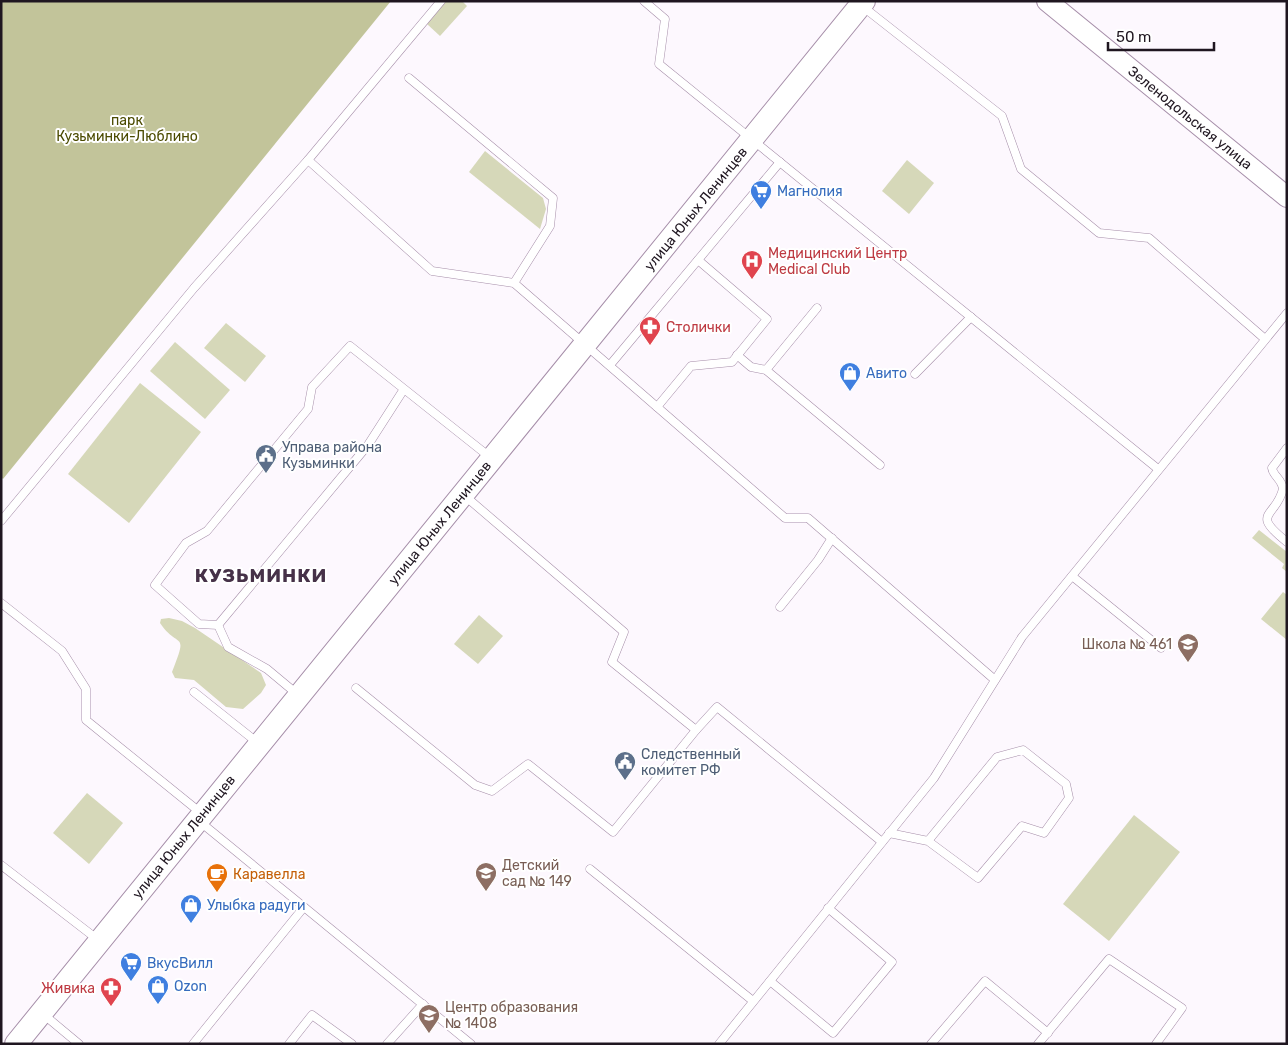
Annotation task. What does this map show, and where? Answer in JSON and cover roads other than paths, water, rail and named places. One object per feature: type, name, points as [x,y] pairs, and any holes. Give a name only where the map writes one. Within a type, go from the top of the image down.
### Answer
[{"type":"main road","name":"улица Юных Ленинцев","points":[[16,1044],[586,345],[862,3]]},
{"type":"street","name":"Зеленодольская улица","points":[[1047,1],[1287,197]]},
{"type":"lane","points":[[1,521],[194,288],[308,160],[441,1]]},
{"type":"lane","points":[[644,1],[664,19],[659,64],[1158,469]]},
{"type":"lane","points":[[862,3],[1002,116],[1021,169],[1099,233],[1149,238],[1265,338]]},
{"type":"lane","points":[[409,78],[552,198],[550,226],[514,283]]},
{"type":"lane","points":[[308,160],[432,271],[514,283],[785,518],[808,518],[995,680]]},
{"type":"lane","points":[[610,366],[780,162]]},
{"type":"lane","points":[[657,407],[691,366],[732,362],[767,319],[698,260]]},
{"type":"lane","points":[[766,370],[817,308]]},
{"type":"lane","points":[[718,1044],[934,778],[1022,637],[1287,312]]},
{"type":"lane","points":[[915,374],[971,317]]},
{"type":"lane","points":[[218,625],[199,624],[155,585],[186,542],[206,531],[308,409],[312,387],[350,346],[492,459]]},
{"type":"lane","points":[[737,355],[751,367],[766,370],[880,465]]},
{"type":"lane","points":[[218,625],[368,445],[404,389]]},
{"type":"lane","points":[[1287,448],[1272,468],[1281,481],[1283,489],[1269,512],[1268,519],[1271,529],[1287,542]]},
{"type":"lane","points":[[464,495],[624,632],[612,662],[696,730]]},
{"type":"lane","points":[[780,607],[818,560],[832,538]]},
{"type":"lane","points":[[1072,576],[1161,648]]},
{"type":"lane","points":[[1,603],[62,651],[86,689],[86,720],[304,907],[471,1044]]},
{"type":"lane","points":[[218,625],[228,647],[267,669],[300,696]]},
{"type":"lane","points":[[356,688],[475,785],[492,791],[528,764],[613,832],[717,706],[882,842]]},
{"type":"lane","points":[[194,692],[259,745]]},
{"type":"lane","points":[[889,833],[928,841],[978,878],[1022,826],[1044,833],[1069,798],[1066,784],[1023,750],[997,757],[928,841]]},
{"type":"lane","points":[[1,865],[99,940]]},
{"type":"lane","points":[[590,869],[753,1001]]},
{"type":"lane","points":[[192,1044],[304,907]]},
{"type":"lane","points":[[770,980],[833,1033],[892,962],[828,908]]},
{"type":"lane","points":[[1038,1044],[1109,959],[1182,1008],[1156,1044]]},
{"type":"lane","points":[[931,1044],[985,981],[1048,1033]]},
{"type":"lane","points":[[388,1044],[423,1004]]},
{"type":"lane","points":[[41,1013],[79,1044]]},
{"type":"lane","points":[[289,1044],[312,1016],[352,1044]]},
{"type":"place","name":"Магнолия","points":[[761,210]]},
{"type":"place","name":"Медицинский Центр Medical Club","points":[[752,280]]},
{"type":"place","name":"Столички","points":[[650,346]]},
{"type":"place","name":"Авито","points":[[850,392]]},
{"type":"place","name":"Управа района Кузьминки","points":[[266,474]]},
{"type":"place","name":"Школа № 461","points":[[1188,663]]},
{"type":"place","name":"Следственный комитет РФ","points":[[625,781]]},
{"type":"place","name":"Детский сад № 149","points":[[486,892]]},
{"type":"place","name":"Каравелла","points":[[217,893]]},
{"type":"place","name":"Улыбка радуги","points":[[191,924]]},
{"type":"place","name":"ВкусВилл","points":[[131,982]]},
{"type":"place","name":"Ozon","points":[[158,1005]]},
{"type":"place","name":"Живика","points":[[111,1007]]},
{"type":"place","name":"Центр образования № 1408","points":[[429,1034]]},
{"type":"district","name":"КУЗЬМИНКИ","points":[[261,575]]},
{"type":"park label","name":"парк Кузьминки-Люблино","points":[[127,128]]}]
